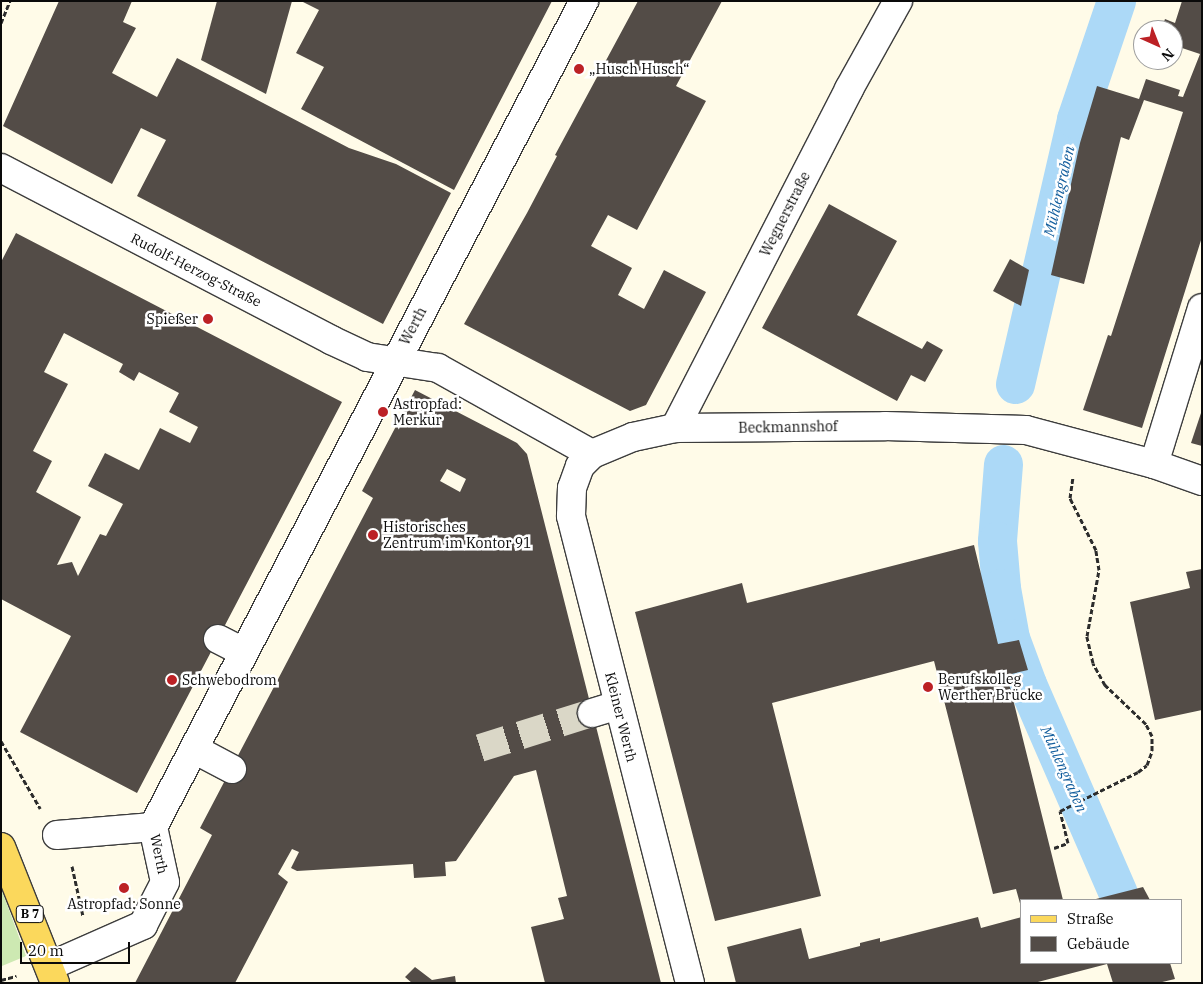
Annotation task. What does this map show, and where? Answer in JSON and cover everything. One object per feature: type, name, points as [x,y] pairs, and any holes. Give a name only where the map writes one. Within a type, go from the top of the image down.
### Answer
[{"type":"main road","name":"B 7","points":[[1,847],[53,974]]},
{"type":"street","name":"Werth","points":[[53,974],[143,925],[165,882],[154,827],[394,362],[584,1]]},
{"type":"street","name":"Wegnerstraße","points":[[675,428],[898,1]]},
{"type":"street","name":"Rudolf-Herzog-Straße","points":[[1,168],[331,340],[367,356],[394,362]]},
{"type":"street","points":[[1154,464],[1202,308]]},
{"type":"street","points":[[394,362],[438,368],[592,454]]},
{"type":"street","name":"Beckmannshof","points":[[592,454],[633,437],[675,428],[885,426],[1016,430],[1154,464],[1202,480]]},
{"type":"street","name":"Kleiner Werth","points":[[592,454],[580,466],[572,488],[571,516],[690,983]]},
{"type":"street","points":[[218,639],[244,652]]},
{"type":"street","points":[[592,713],[618,705]]},
{"type":"street","points":[[194,750],[232,769]]},
{"type":"street","name":"Werth","points":[[57,835],[154,827]]},
{"type":"path","points":[[1,22],[10,1]]},
{"type":"path","points":[[1054,848],[1068,843],[1060,811],[1138,772],[1146,765],[1152,744],[1146,724],[1105,685],[1094,663],[1087,636],[1099,570],[1096,550],[1070,498],[1077,444]]},
{"type":"green space","points":[[1,888],[26,956],[2,966],[1,963]]},
{"type":"building","points":[[59,1],[132,1],[123,22],[136,28],[112,73],[157,97],[177,58],[349,148],[396,164],[451,193],[383,324],[137,196],[166,140],[141,128],[112,184],[3,126]]},
{"type":"building","points":[[217,1],[292,1],[266,94],[201,60]]},
{"type":"building","points":[[301,1],[552,1],[454,190],[301,109],[324,67],[296,53],[319,10]]},
{"type":"building","points":[[638,1],[722,1],[676,86],[706,101],[637,230],[608,215],[591,246],[632,268],[618,295],[644,309],[664,270],[706,292],[646,405],[630,411],[464,324],[527,213],[557,156],[555,155]]},
{"type":"building","points":[[1182,1],[1202,2],[1202,237],[1142,428],[1083,410],[1108,335],[1111,336],[1183,112],[1144,100],[1129,140],[1121,137],[1084,284],[1051,275],[1080,143],[1097,86],[1139,99],[1146,79],[1180,90],[1178,96],[1183,97],[1200,54],[1183,48],[1183,20],[1176,20]]},
{"type":"building","points":[[829,204],[897,241],[857,315],[922,349],[927,341],[943,350],[925,382],[911,375],[897,401],[762,328]]},
{"type":"building","points":[[16,233],[342,402],[137,793],[20,732],[71,636],[1,599],[1,262]],"holes":[[[64,333],[123,364],[119,372],[134,381],[139,372],[179,393],[169,412],[198,427],[190,443],[160,428],[139,470],[105,453],[88,486],[123,504],[106,536],[100,534],[78,576],[72,562],[57,565],[81,517],[36,492],[52,461],[33,451],[68,384],[44,372]]]},
{"type":"building","points":[[1010,259],[1029,270],[1021,306],[993,291]]},
{"type":"building","points":[[415,390],[517,443],[527,454],[661,983],[545,983],[531,927],[564,919],[558,898],[567,896],[536,770],[514,776],[456,861],[445,862],[446,876],[414,878],[413,864],[297,871],[291,868],[299,852],[292,849],[278,874],[288,882],[235,983],[135,983],[212,835],[200,828],[373,498],[362,491]],"holes":[[[447,469],[466,479],[460,492],[440,481]]]},
{"type":"building","points":[[1202,410],[1202,446],[1191,443]]},
{"type":"building","points":[[974,545],[998,644],[1019,640],[1028,670],[1007,675],[1063,899],[1020,899],[1020,903],[1016,889],[993,894],[934,661],[772,703],[821,896],[715,921],[635,612],[742,583],[747,603]]},
{"type":"building","points":[[1202,569],[1202,710],[1155,720],[1130,602],[1190,588],[1186,572]]},
{"type":"building","points":[[1143,887],[1149,899],[1096,899]]},
{"type":"building","points":[[978,917],[981,928],[1020,918],[1020,964],[1107,964],[1034,983],[736,983],[727,947],[801,928],[809,959],[860,946],[860,943],[880,938],[880,942]]},
{"type":"building","points":[[1107,964],[1170,964],[1175,979],[1158,983],[1113,983]]},
{"type":"building","points":[[415,967],[432,980],[455,976],[456,983],[412,983],[405,977]]},
{"type":"waterway","name":"Mühlengraben","points":[[1015,384],[1076,119],[1116,1]]},
{"type":"waterway","name":"Mühlengraben","points":[[1003,464],[997,541],[1001,588],[1010,638],[1027,684],[1118,893]]},
{"type":"tunnel","points":[[480,748],[592,713]]},
{"type":"place","name":"„Husch Husch“","points":[[579,69]]},
{"type":"place","name":"Spießer","points":[[208,319]]},
{"type":"place","name":"Astropfad: Merkur","points":[[383,412]]},
{"type":"place","name":"Historisches Zentrum im Kontor 91","points":[[373,535]]},
{"type":"place","name":"Schwebodrom","points":[[172,680]]},
{"type":"place","name":"Berufskolleg Werther Brücke","points":[[928,687]]},
{"type":"place","name":"Astropfad: Sonne","points":[[124,888]]}]
